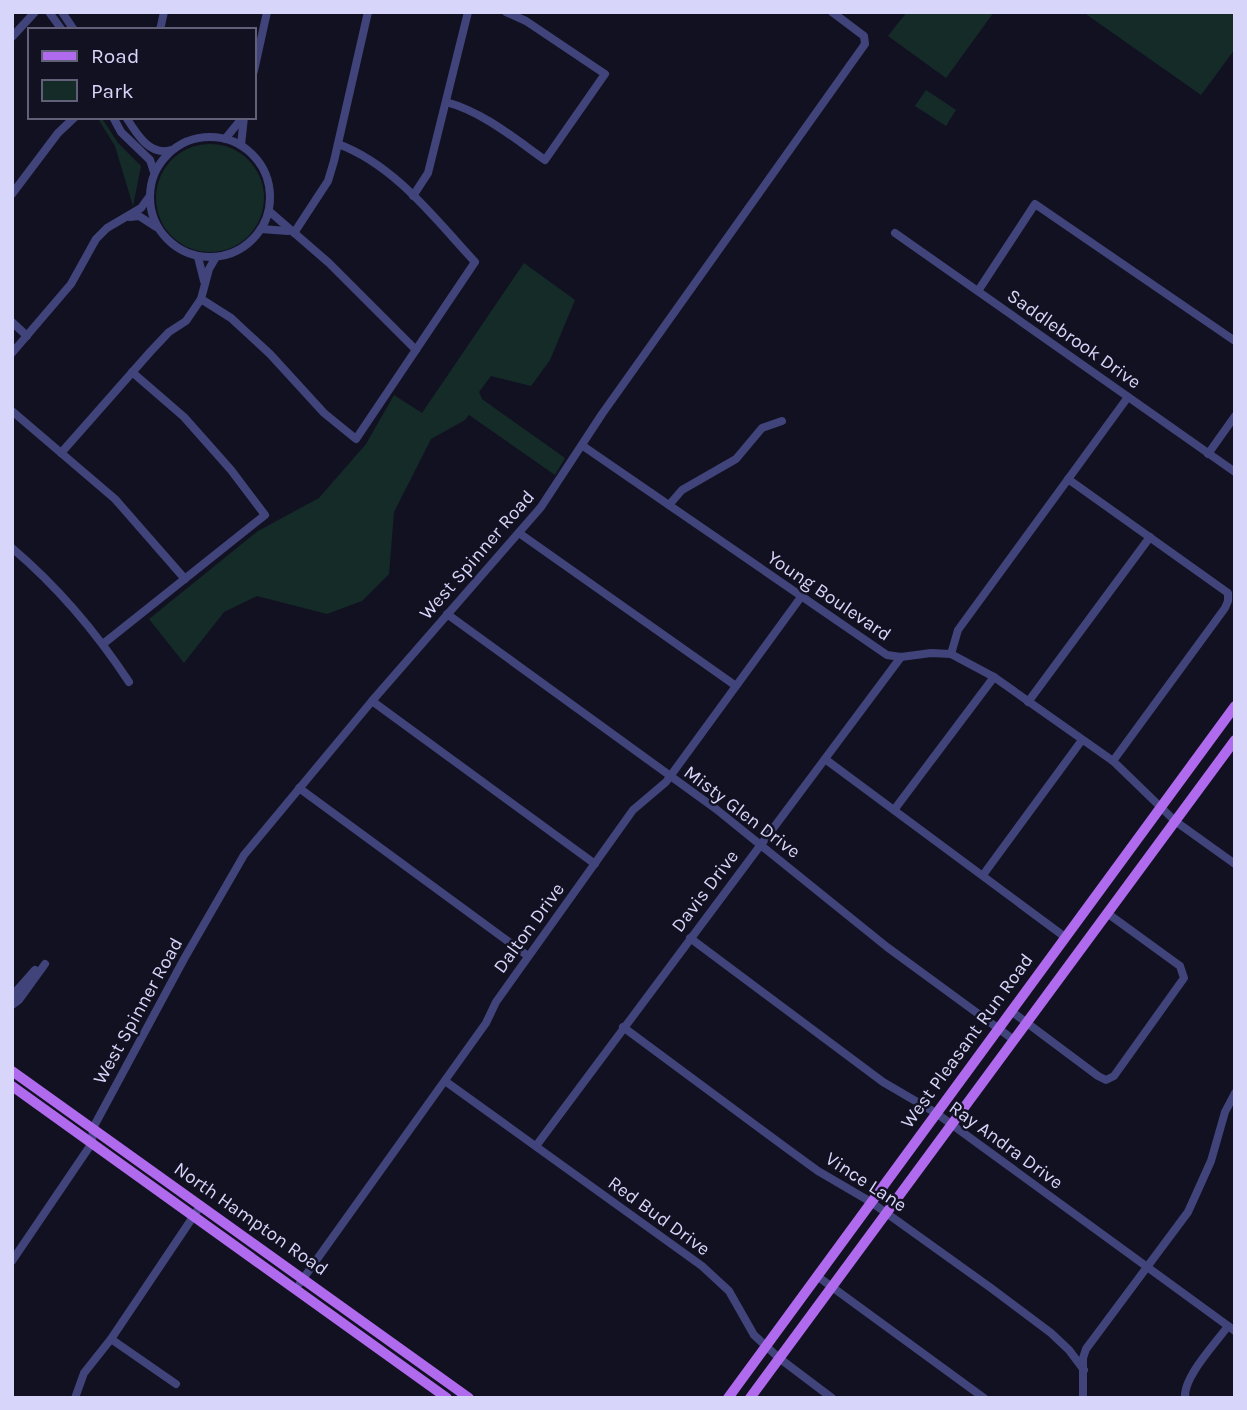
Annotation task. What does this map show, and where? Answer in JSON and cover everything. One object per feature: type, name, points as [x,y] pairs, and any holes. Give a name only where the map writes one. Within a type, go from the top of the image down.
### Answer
[{"type":"main road","name":"West Pleasant Run Road","points":[[728,1398],[1160,807],[1233,713]]},
{"type":"main road","name":"West Pleasant Run Road","points":[[750,1398],[1235,740]]},
{"type":"main road","name":"North Hampton Road","points":[[12,1071],[469,1398]]},
{"type":"main road","name":"North Hampton Road","points":[[12,1086],[447,1398]]},
{"type":"street","points":[[12,37],[35,12]]},
{"type":"street","points":[[49,12],[61,28]]},
{"type":"street","points":[[62,12],[73,28]]},
{"type":"street","points":[[256,62],[267,12]]},
{"type":"street","points":[[294,233],[328,181],[368,12]]},
{"type":"street","points":[[413,196],[428,173],[468,12]]},
{"type":"street","points":[[446,102],[474,112],[545,160],[605,74],[526,20],[506,12]]},
{"type":"street","name":"West Spinner Road","points":[[93,1128],[184,959],[244,855],[372,701],[541,507],[602,414],[865,44],[864,36],[832,12]]},
{"type":"street","points":[[12,194],[58,133],[73,119]]},
{"type":"street","points":[[114,119],[127,138],[150,160],[154,175]]},
{"type":"street","points":[[127,119],[150,147],[162,152],[193,139],[214,137],[241,145],[253,155],[265,174],[270,195],[269,211],[261,229],[242,248],[216,257],[198,257],[168,242],[158,228],[151,213],[149,197],[159,165],[174,149]]},
{"type":"street","points":[[225,139],[241,119]]},
{"type":"street","points":[[241,145],[243,119]]},
{"type":"street","points":[[201,299],[231,318],[270,354],[324,413],[356,439],[475,262],[413,196],[361,153],[338,144]]},
{"type":"street","points":[[12,353],[71,284],[96,239],[107,228],[141,208],[149,197]]},
{"type":"street","points":[[978,291],[1035,204],[1235,341]]},
{"type":"street","points":[[269,211],[328,263],[416,350]]},
{"type":"street","points":[[127,217],[139,216],[158,228]]},
{"type":"street","points":[[261,229],[294,233]]},
{"type":"street","name":"Saddlebrook Drive","points":[[895,233],[1235,472]]},
{"type":"street","points":[[198,257],[203,268],[204,284]]},
{"type":"street","points":[[61,453],[169,332],[186,321],[201,299],[204,284],[216,257]]},
{"type":"street","points":[[12,322],[27,336]]},
{"type":"street","points":[[103,644],[265,515],[231,470],[184,417],[132,372]]},
{"type":"street","points":[[951,654],[958,630],[1128,397]]},
{"type":"street","points":[[12,411],[115,499],[186,579]]},
{"type":"street","points":[[1208,454],[1235,416]]},
{"type":"street","points":[[669,505],[682,491],[736,459],[762,428],[782,421]]},
{"type":"street","name":"Young Boulevard","points":[[583,446],[878,650],[901,657],[931,653],[951,654],[994,677],[1113,761],[1175,821],[1235,864]]},
{"type":"street","points":[[1068,479],[1228,593],[1228,601],[1113,761]]},
{"type":"street","points":[[519,533],[736,686]]},
{"type":"street","points":[[1028,702],[1150,537]]},
{"type":"street","points":[[12,548],[62,594],[103,644],[129,682]]},
{"type":"street","name":"Dalton Drive","points":[[297,1288],[486,1023],[496,1002],[633,810],[653,796],[670,776],[801,597]]},
{"type":"street","name":"Misty Glen Drive","points":[[447,614],[670,776],[760,844],[887,947],[1014,1040]]},
{"type":"street","name":"Davis Drive","points":[[536,1146],[901,657]]},
{"type":"street","points":[[894,810],[994,677]]},
{"type":"street","points":[[372,701],[595,864]]},
{"type":"street","points":[[983,875],[1082,740]]},
{"type":"street","points":[[825,759],[1065,937]]},
{"type":"street","points":[[299,788],[528,956]]},
{"type":"street","points":[[1011,1011],[1098,1076],[1106,1080],[1114,1076],[1184,978],[1180,965],[1107,913]]},
{"type":"street","name":"Ray Andra Drive","points":[[690,938],[883,1082],[936,1113],[1232,1329]]},
{"type":"street","points":[[12,996],[43,963],[19,1000],[12,1005]]},
{"type":"street","name":"Vince Lane","points":[[623,1027],[807,1163],[871,1202],[1051,1334],[1069,1350],[1084,1370]]},
{"type":"street","name":"Red Bud Drive","points":[[445,1081],[702,1266],[729,1292],[754,1335],[779,1358],[832,1398]]},
{"type":"street","points":[[1083,1398],[1083,1358],[1086,1349],[1195,1200],[1211,1161],[1224,1112],[1235,1093]]},
{"type":"street","points":[[12,1261],[92,1143],[93,1128]]},
{"type":"street","points":[[75,1398],[84,1373],[111,1339],[201,1205]]},
{"type":"street","points":[[817,1276],[984,1398]]},
{"type":"street","points":[[1185,1398],[1188,1379],[1232,1329]]},
{"type":"street","points":[[111,1339],[176,1384]]},
{"type":"green space","points":[[907,12],[994,12],[946,78],[888,36]]},
{"type":"green space","points":[[1083,12],[1235,12],[1235,49],[1201,95]]},
{"type":"green space","points":[[926,90],[956,110],[946,126],[915,106]]},
{"type":"green space","points":[[98,119],[102,119],[118,143],[141,166],[133,206],[115,146]]},
{"type":"green space","points":[[210,144],[231,148],[248,160],[260,177],[264,198],[260,219],[248,236],[231,248],[210,252],[189,248],[172,236],[160,219],[156,198],[160,177],[172,160],[189,148]]},
{"type":"green space","points":[[524,263],[575,300],[550,360],[531,386],[491,376],[479,392],[482,399],[565,458],[555,475],[469,415],[431,439],[394,512],[389,574],[362,601],[327,614],[257,596],[224,612],[184,663],[149,619],[258,531],[319,498],[366,444],[394,395],[422,413]]}]
